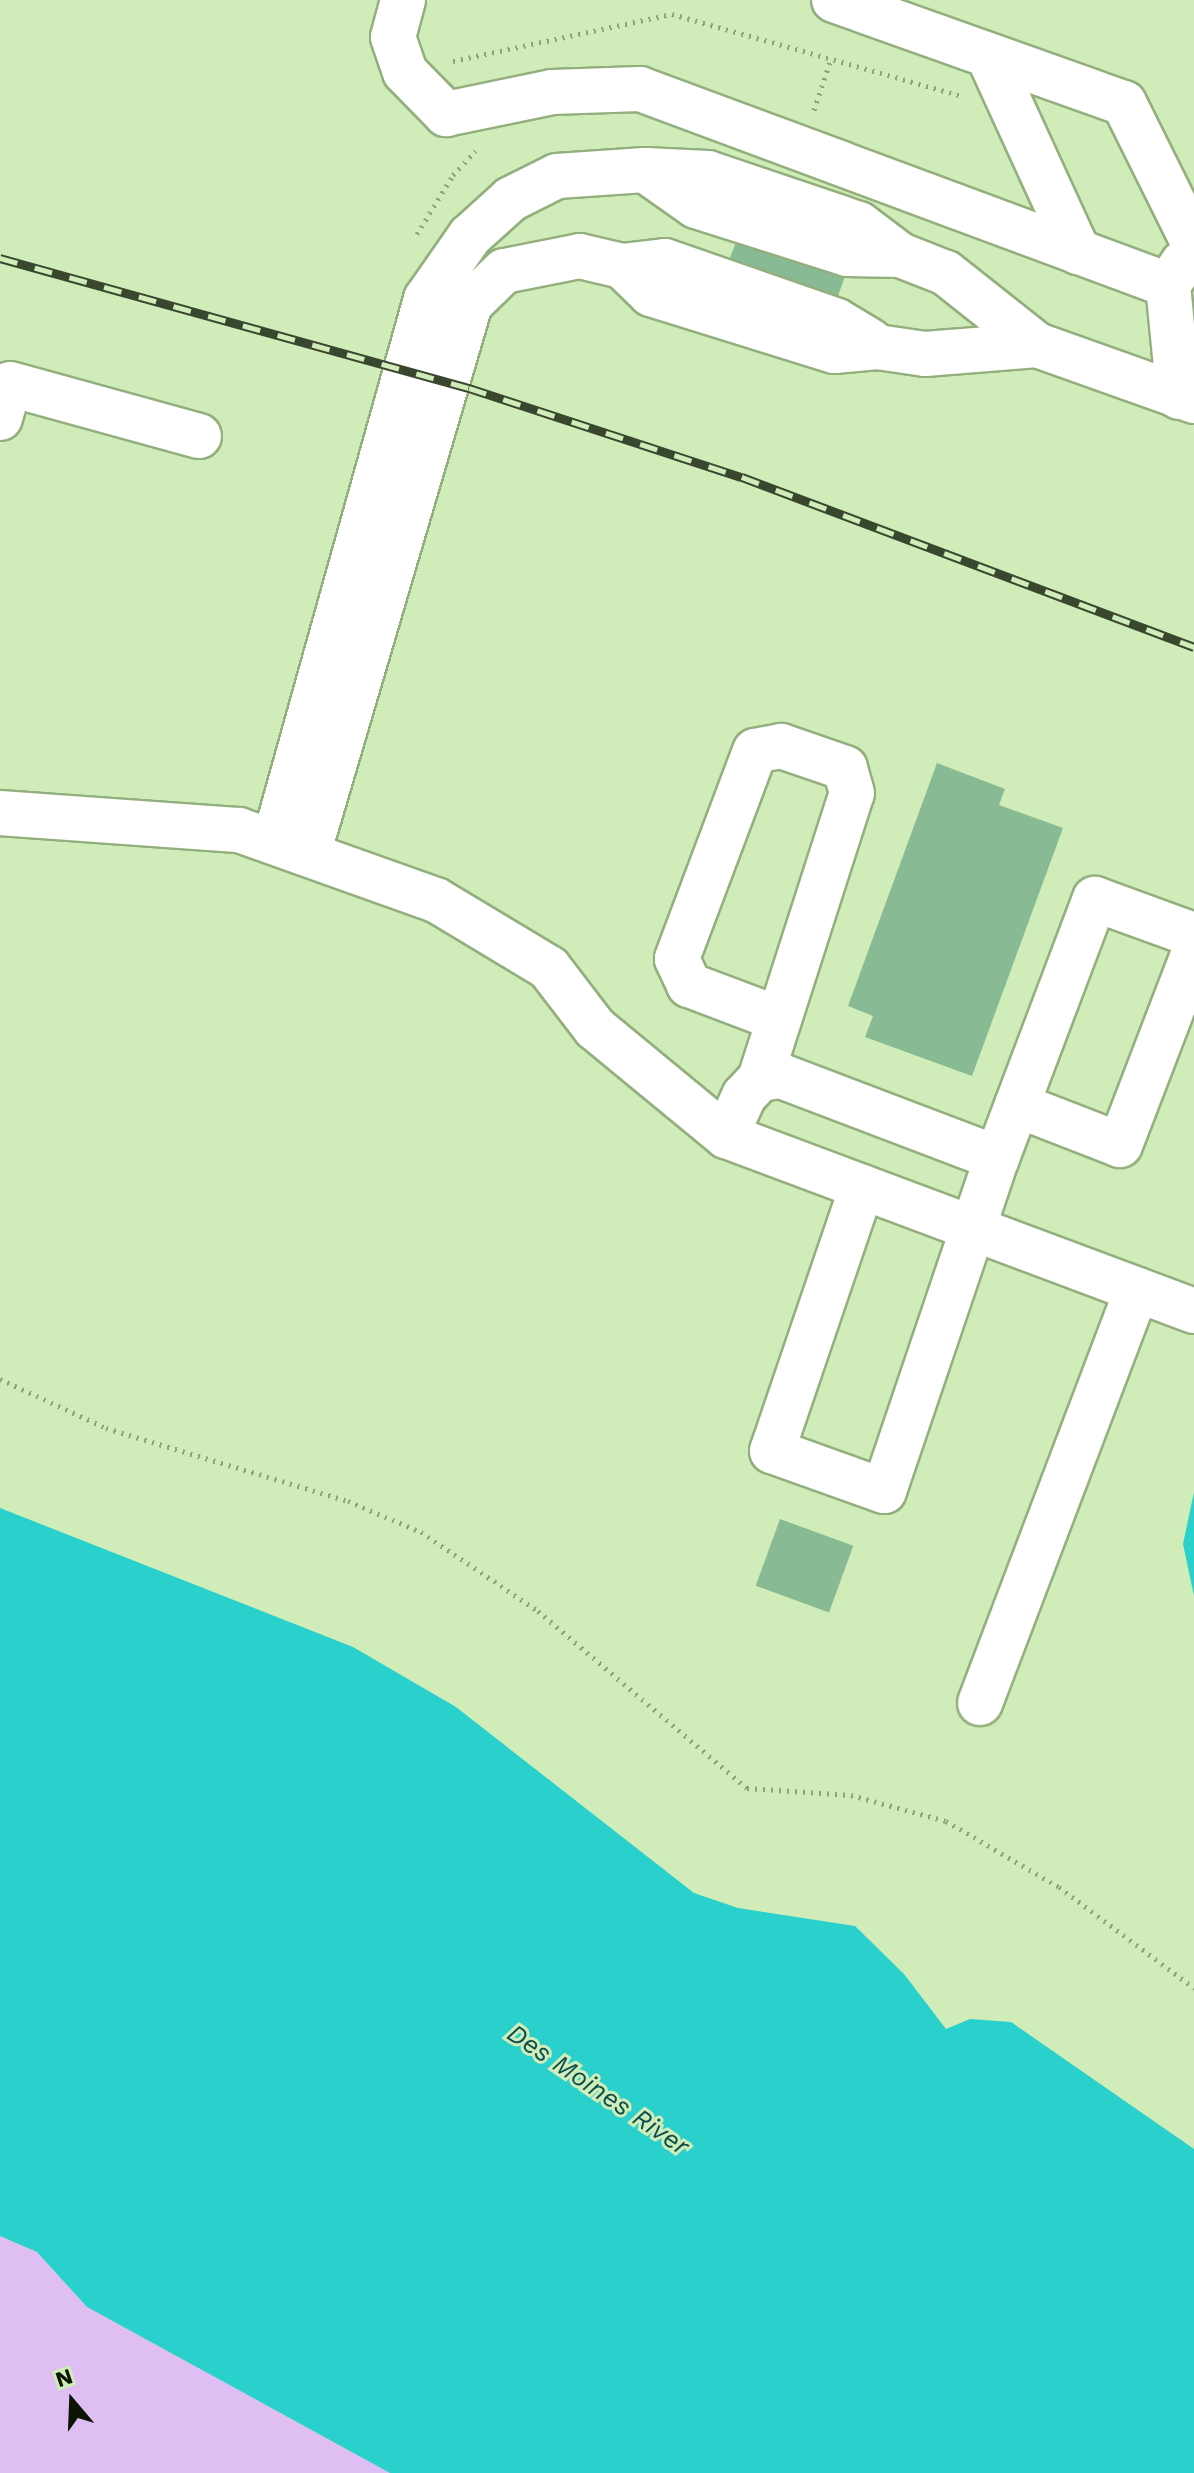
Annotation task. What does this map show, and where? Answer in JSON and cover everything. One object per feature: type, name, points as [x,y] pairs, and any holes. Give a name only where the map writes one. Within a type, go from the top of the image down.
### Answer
[{"type":"lane","points":[[403,0],[393,37],[405,72],[446,114],[552,92],[640,89],[1168,285]]},
{"type":"lane","points":[[291,848],[426,299],[470,236],[511,199],[557,176],[645,170],[696,206],[847,254],[900,255],[946,273],[1037,345],[1186,399],[1168,285],[1194,246],[1124,103],[834,0]]},
{"type":"lane","points":[[988,55],[1078,252]]},
{"type":"lane","points":[[291,848],[470,304],[504,271],[580,256],[622,266],[651,294],[824,349],[878,347],[925,354],[1037,345]]},
{"type":"lane","points":[[0,418],[10,384],[199,436]]},
{"type":"lane","points":[[726,1136],[744,1096],[760,1079],[852,793],[845,768],[781,746],[755,751],[677,959],[689,985],[779,1019]]},
{"type":"lane","points":[[0,813],[239,830],[436,900],[549,968],[595,1028],[726,1136],[1194,1311]]},
{"type":"lane","points":[[862,1187],[772,1451],[884,1491],[972,1228],[1095,899],[1194,935]]},
{"type":"lane","points":[[1017,1105],[1120,1145],[1194,952]]},
{"type":"lane","points":[[760,1079],[781,1076],[809,1083],[997,1158]]},
{"type":"lane","points":[[980,1703],[1137,1290]]},
{"type":"path","points":[[405,72],[672,14],[1014,111]]},
{"type":"path","points":[[0,1379],[106,1428],[348,1501],[421,1532],[538,1611],[747,1788],[851,1795],[946,1821],[1059,1887],[1194,1988]]},
{"type":"shaded area","points":[[0,2236],[37,2252],[87,2307],[390,2473],[0,2473]]},
{"type":"water","points":[[1194,1492],[1194,1596],[1183,1544]]},
{"type":"water","name":"Des Moines River","points":[[0,1508],[353,1647],[456,1707],[694,1893],[738,1908],[855,1926],[904,1974],[946,2029],[970,2019],[1011,2022],[1194,2149],[1194,2473],[390,2473],[87,2307],[37,2252],[0,2236]]},
{"type":"building","points":[[738,237],[848,268],[834,307],[728,263]]},
{"type":"building","points":[[937,763],[1005,789],[999,805],[1063,828],[972,1076],[865,1037],[873,1016],[848,1006]]},
{"type":"building","points":[[780,1519],[853,1546],[829,1612],[756,1586]]},
{"type":"railway","points":[[0,258],[469,388],[742,477],[1194,647]]}]
